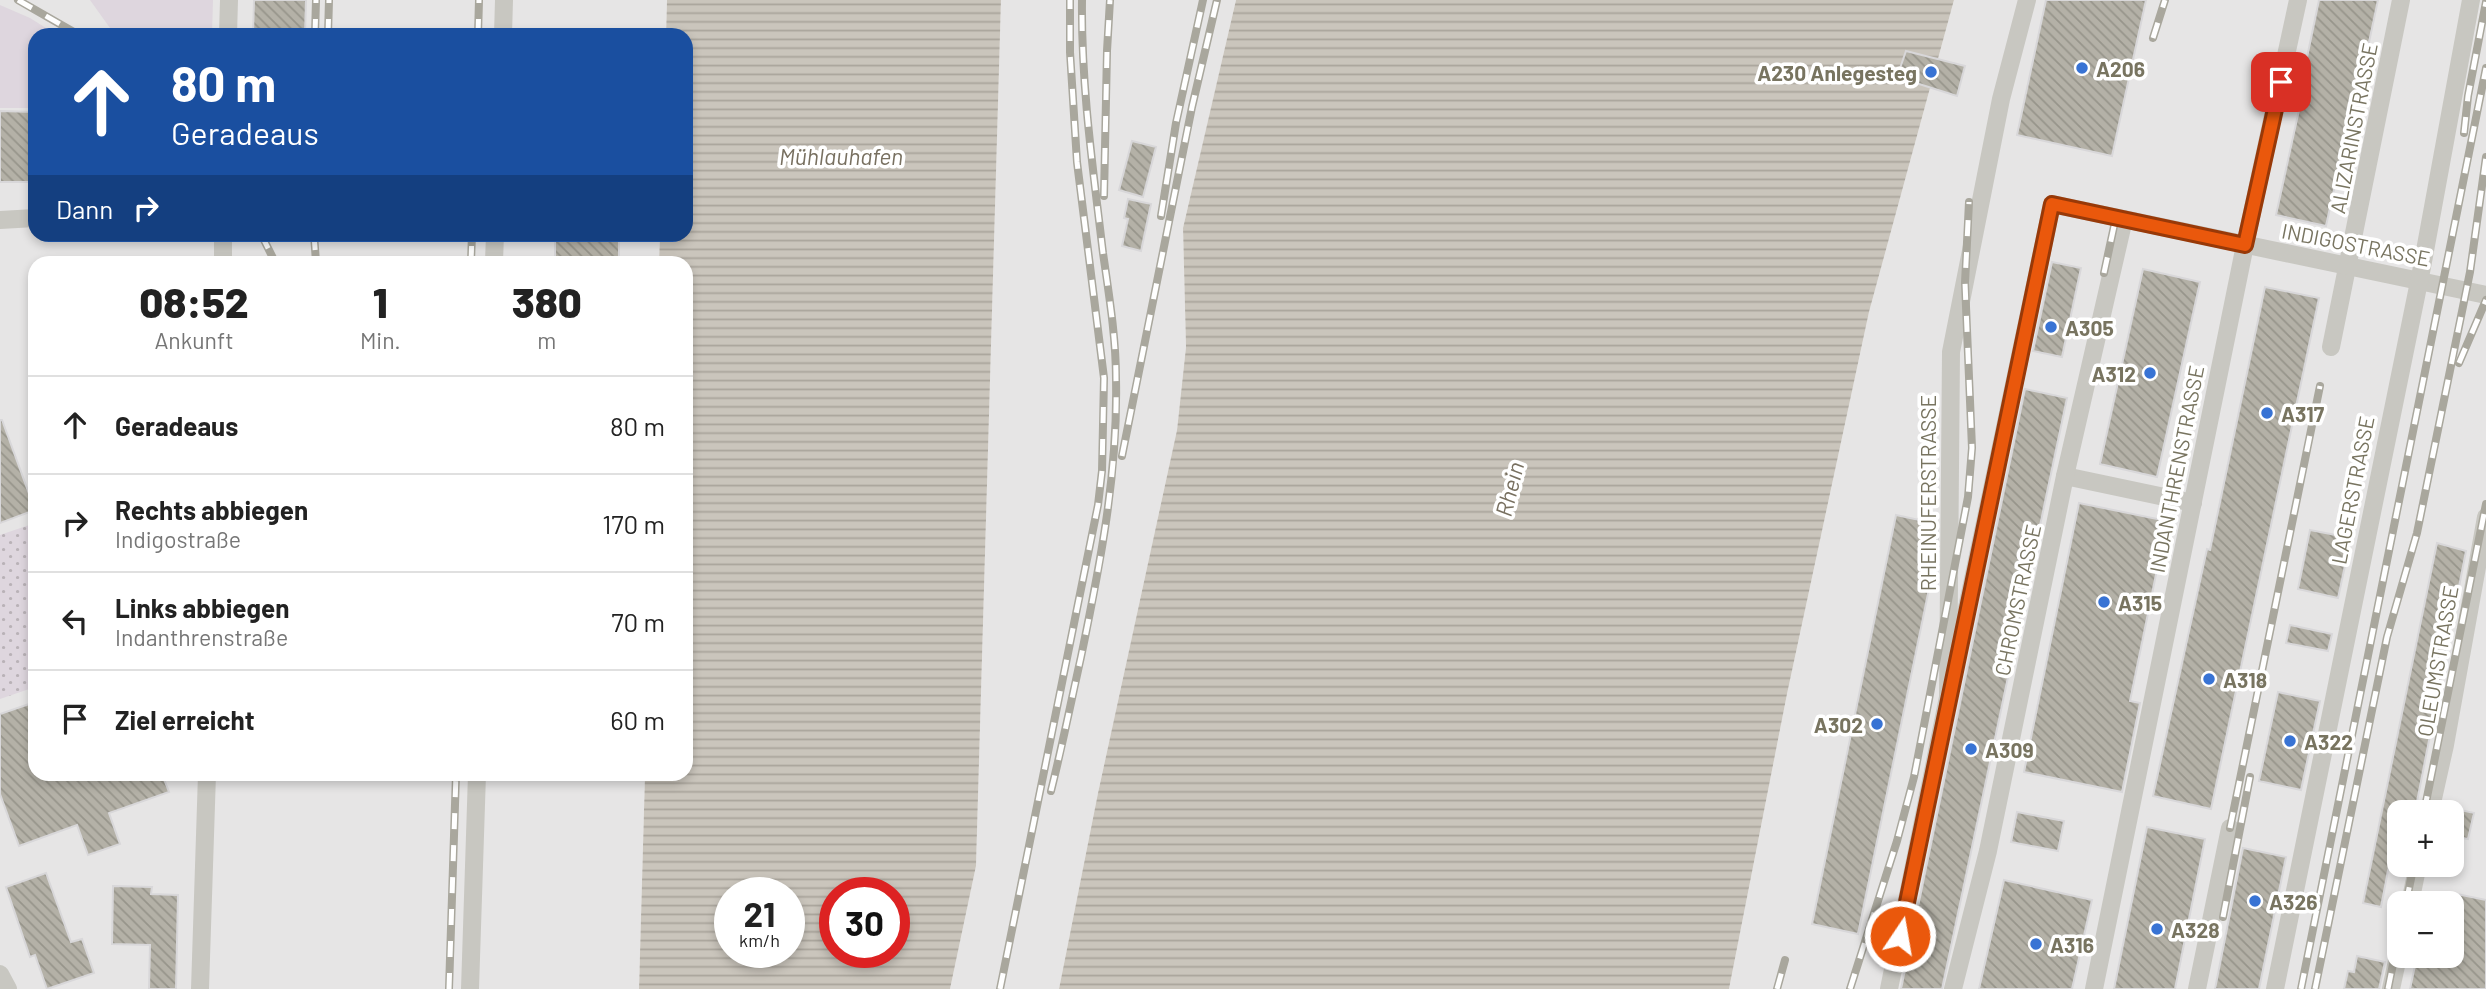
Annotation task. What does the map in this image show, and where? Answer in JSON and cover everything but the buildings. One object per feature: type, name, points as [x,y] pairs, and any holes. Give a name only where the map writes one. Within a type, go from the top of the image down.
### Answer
[{"type":"street","points":[[228,28],[229,0]]},
{"type":"street","points":[[503,28],[504,0]]},
{"type":"street","name":"RHEINUFERSTRASSE","points":[[1889,989],[1948,697],[1951,352],[2001,99],[2027,0]]},
{"type":"street","name":"INDANTHRENSTRASSE","points":[[2094,989],[2245,245],[2298,0]]},
{"type":"street","name":"ALIZARINSTRASSE","points":[[2331,347],[2401,0]]},
{"type":"street","name":"LAGERSTRASSE","points":[[2274,989],[2418,280],[2471,0]]},
{"type":"street","name":"INDIGOSTRASSE","points":[[1948,697],[2052,204],[2486,295]]},
{"type":"street","points":[[0,220],[28,218]]},
{"type":"street","name":"CHROMSTRASSE","points":[[1953,989],[1988,851],[2065,476],[2124,219]]},
{"type":"street","points":[[2065,476],[2193,503]]},
{"type":"street","name":"OLEUMSTRASSE","points":[[2433,800],[2486,517]]},
{"type":"street","points":[[200,989],[207,781]]},
{"type":"street","points":[[470,989],[477,781]]},
{"type":"street","points":[[2197,989],[2230,828]]},
{"type":"street","points":[[2391,989],[2396,968]]},
{"type":"street","points":[[0,974],[8,989]]},
{"type":"shaded area","points":[[0,0],[667,0],[666,28],[28,28],[28,242],[660,242],[659,256],[28,256],[28,781],[645,781],[639,989],[0,989]]},
{"type":"shaded area","points":[[90,0],[213,0],[212,28],[110,28]]},
{"type":"shaded area","points":[[1001,0],[1236,0],[1183,228],[1186,347],[1177,430],[1098,793],[1059,989],[950,989],[976,866]]},
{"type":"shaded area","points":[[1954,0],[2486,0],[2486,989],[1729,989],[1787,694],[1869,312]]},
{"type":"shaded area","points":[[0,5],[46,28],[28,28],[28,108],[0,108]]},
{"type":"shaded area","points":[[28,525],[28,689],[0,699],[0,535]]},
{"type":"water","name":"Mühlauhafen","points":[[667,0],[1001,0],[976,866],[950,989],[639,989],[645,781],[693,781],[693,256],[659,256],[660,242],[693,242],[693,28],[666,28]]},
{"type":"water","name":"Rhein","points":[[1236,0],[1954,0],[1869,312],[1787,694],[1729,989],[1059,989],[1098,793],[1177,430],[1186,347],[1183,228]]},
{"type":"railway","points":[[18,0],[67,28]]},
{"type":"railway","points":[[315,28],[316,0]]},
{"type":"railway","points":[[328,28],[329,0]]},
{"type":"railway","points":[[478,28],[479,0]]},
{"type":"railway","points":[[1000,989],[1098,505],[1102,471],[1104,378],[1077,162],[1070,52],[1070,0]]},
{"type":"railway","points":[[1051,791],[1101,554],[1111,484],[1116,414],[1112,316],[1088,127],[1082,0]]},
{"type":"railway","points":[[1104,196],[1110,0]]},
{"type":"railway","points":[[1161,216],[1176,123],[1203,0]]},
{"type":"railway","points":[[1122,456],[1192,107],[1217,0]]},
{"type":"railway","points":[[2153,38],[2165,0]]},
{"type":"railway","points":[[2464,133],[2468,96],[2486,2]]},
{"type":"railway","points":[[2301,989],[2486,68]]},
{"type":"railway","points":[[2315,989],[2387,637],[2417,533],[2470,272],[2486,157]]},
{"type":"railway","points":[[1850,989],[1897,841],[1914,777],[1968,497],[1972,448],[1965,283],[1969,202]]},
{"type":"railway","points":[[2104,273],[2116,217]]},
{"type":"railway","points":[[265,242],[272,256]]},
{"type":"railway","points":[[315,242],[316,256]]},
{"type":"railway","points":[[471,256],[472,242]]},
{"type":"railway","points":[[2459,363],[2486,300]]},
{"type":"railway","points":[[2230,828],[2320,386]]},
{"type":"railway","points":[[2426,800],[2486,504]]},
{"type":"railway","points":[[2223,917],[2250,777]]},
{"type":"railway","points":[[449,989],[456,781]]},
{"type":"railway","points":[[2408,891],[2411,877]]},
{"type":"railway","points":[[1777,989],[1785,960]]},
{"type":"railway","points":[[2388,989],[2392,968]]},
{"type":"place","name":"A206","points":[[2082,68]]},
{"type":"place","name":"A230 Anlegesteg","points":[[1931,72]]},
{"type":"place","name":"A305","points":[[2051,327]]},
{"type":"place","name":"A312","points":[[2150,373]]},
{"type":"place","name":"A317","points":[[2267,413]]},
{"type":"place","name":"A315","points":[[2104,602]]},
{"type":"place","name":"A318","points":[[2209,679]]},
{"type":"place","name":"A302","points":[[1877,724]]},
{"type":"place","name":"A322","points":[[2290,741]]},
{"type":"place","name":"A309","points":[[1971,749]]},
{"type":"place","name":"A326","points":[[2255,901]]},
{"type":"place","name":"A328","points":[[2157,929]]},
{"type":"place","name":"A316","points":[[2036,944]]},
{"type":"route","points":[[1900,936],[2052,204],[2245,245],[2281,82]]}]
